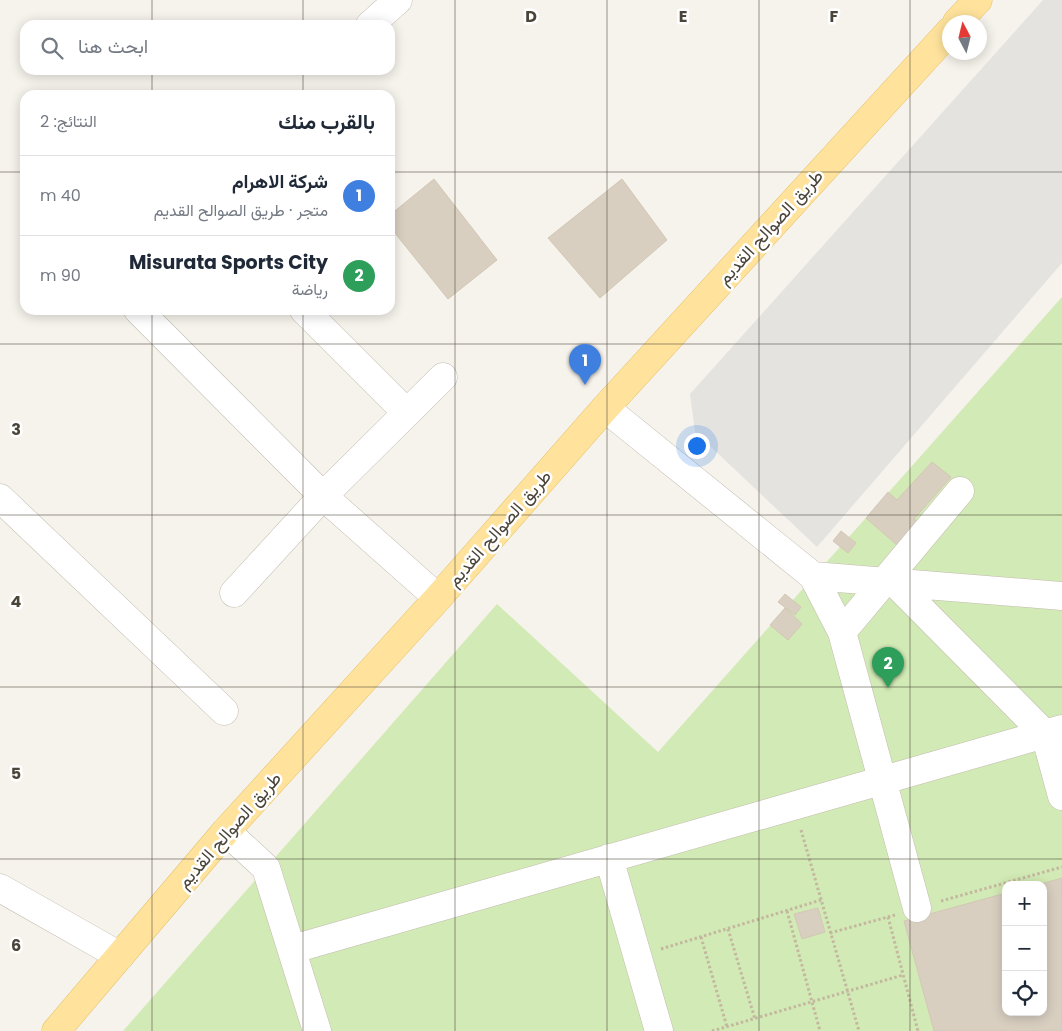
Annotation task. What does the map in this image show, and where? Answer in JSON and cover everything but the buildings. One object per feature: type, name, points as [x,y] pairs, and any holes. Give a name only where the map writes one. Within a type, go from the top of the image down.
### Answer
[{"type":"main road","points":[[964,15],[978,0]]},
{"type":"main road","name":"طريق الصوالح القديم","points":[[56,1031],[226,831],[438,598],[605,408],[942,40]]},
{"type":"street","points":[[376,20],[398,0]]},
{"type":"street","points":[[143,315],[323,496],[438,598]]},
{"type":"street","points":[[309,315],[407,413]]},
{"type":"street","points":[[234,593],[323,496],[442,377]]},
{"type":"street","points":[[605,408],[813,576],[842,632],[917,908]]},
{"type":"street","points":[[842,632],[890,582],[960,491]]},
{"type":"street","points":[[0,498],[224,711]]},
{"type":"street","points":[[813,576],[1062,596]]},
{"type":"street","points":[[890,582],[1053,732],[1062,796]]},
{"type":"street","points":[[293,949],[1053,732]]},
{"type":"street","points":[[226,831],[266,868],[293,949],[317,1031]]},
{"type":"street","points":[[609,858],[659,1031]]},
{"type":"street","points":[[0,888],[120,956]]},
{"type":"path","points":[[793,806],[859,1031]]},
{"type":"path","points":[[830,933],[1062,867]]},
{"type":"path","points":[[637,956],[821,900]]},
{"type":"path","points":[[787,911],[820,1031]]},
{"type":"path","points":[[888,917],[918,1031]]},
{"type":"path","points":[[728,929],[755,1019]]},
{"type":"path","points":[[701,937],[727,1027]]},
{"type":"path","points":[[712,1031],[903,976]]},
{"type":"green space","points":[[1062,297],[1062,1031],[123,1031],[497,604],[658,752]]},
{"type":"shaded area","points":[[1043,0],[1062,0],[1062,263],[817,547],[695,432],[690,394]]},
{"type":"place","name":"شركة الاهرام","points":[[585,385]]},
{"type":"place","name":"Misurata Sports City","points":[[888,688]]}]
